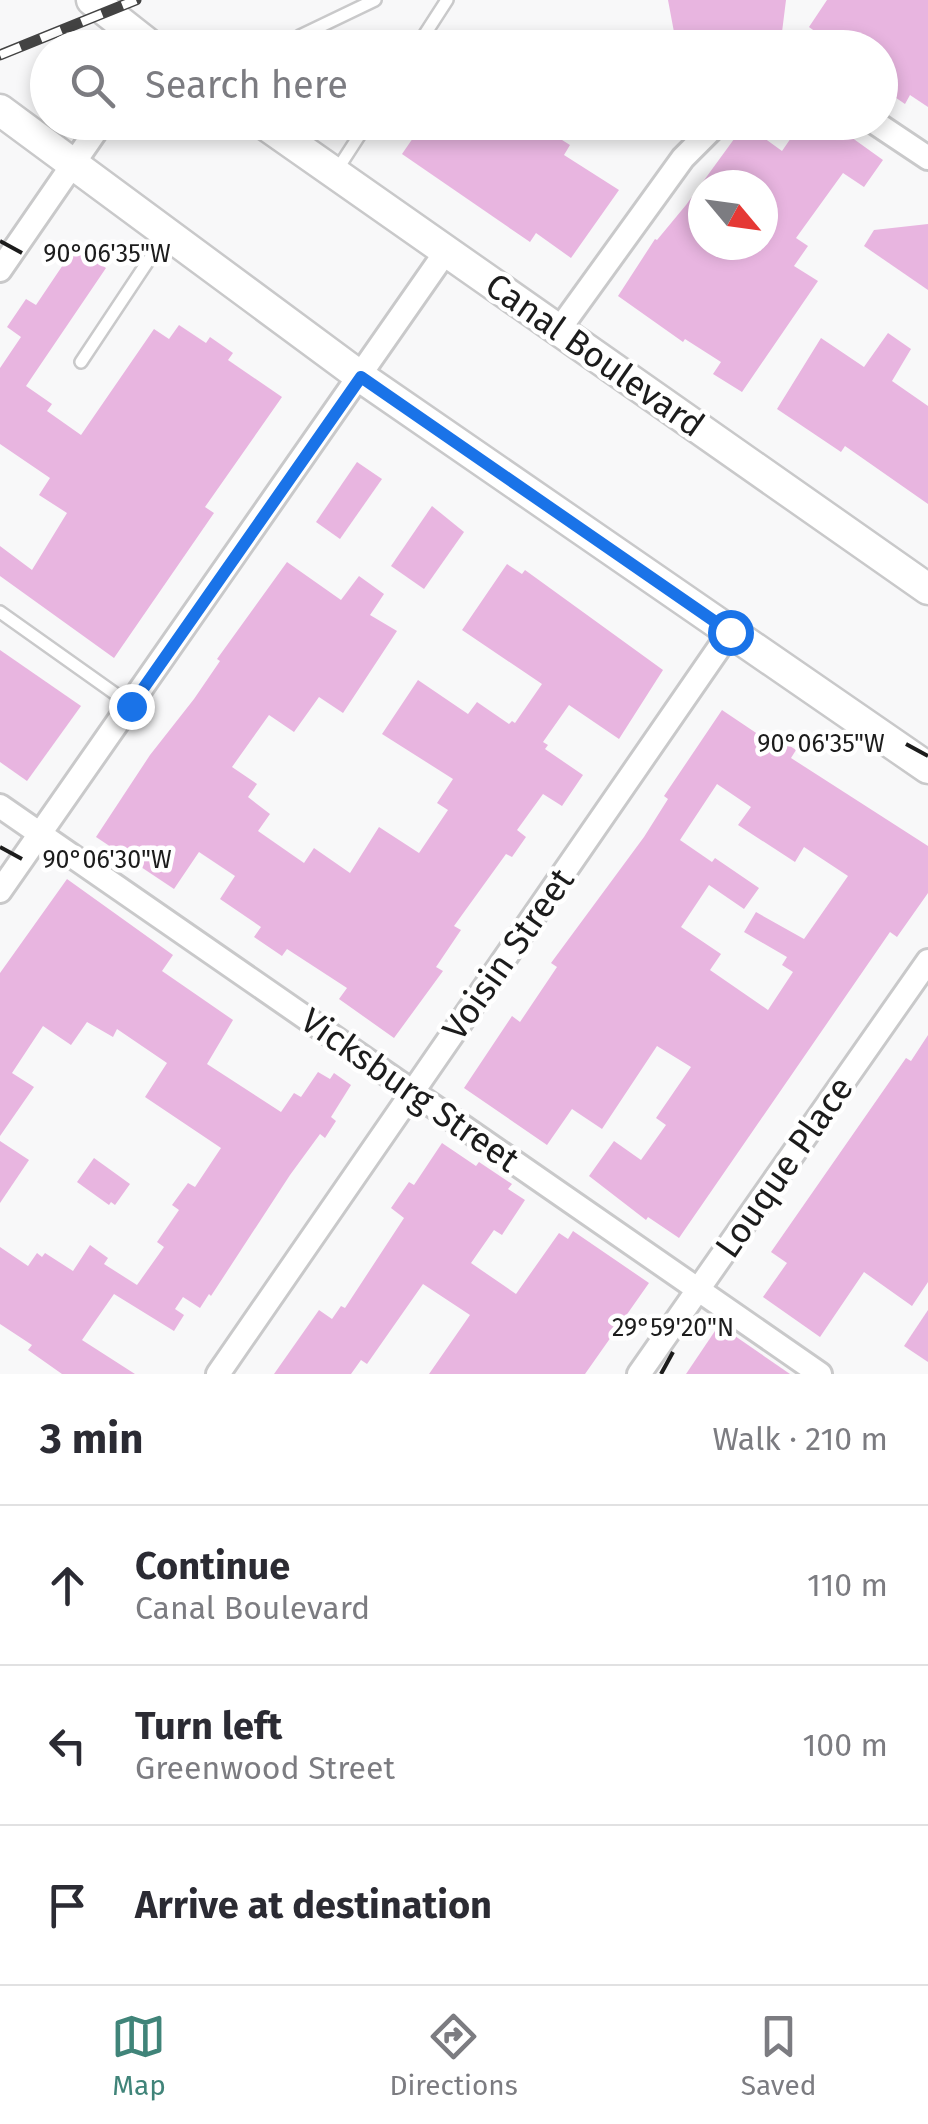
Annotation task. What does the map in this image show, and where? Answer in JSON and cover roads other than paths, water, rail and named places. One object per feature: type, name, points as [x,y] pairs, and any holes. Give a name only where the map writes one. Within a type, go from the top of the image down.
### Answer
[{"type":"main road","points":[[92,0],[130,30]]},
{"type":"main road","points":[[0,110],[30,133]]},
{"type":"main road","points":[[39,140],[361,377],[928,768]]},
{"type":"main road","name":"Canal Boulevard","points":[[288,140],[928,588]]},
{"type":"street","points":[[898,138],[928,158]]},
{"type":"street","points":[[0,270],[89,140]]},
{"type":"street","points":[[558,331],[684,158],[702,140]]},
{"type":"street","points":[[0,891],[447,250]]},
{"type":"street","name":"Voisin Street","points":[[218,1374],[730,632]]},
{"type":"street","name":"Vicksburg Street","points":[[0,806],[820,1374]]},
{"type":"street","name":"Louque Place","points":[[639,1374],[928,961]]},
{"type":"lane","points":[[313,30],[376,0]]},
{"type":"lane","points":[[428,30],[447,0]]},
{"type":"lane","points":[[335,173],[356,140]]},
{"type":"lane","points":[[80,362],[166,234]]},
{"type":"lane","points":[[0,612],[131,706]]},
{"type":"railway","points":[[62,30],[136,0]]},
{"type":"railway","points":[[0,55],[30,43]]}]
